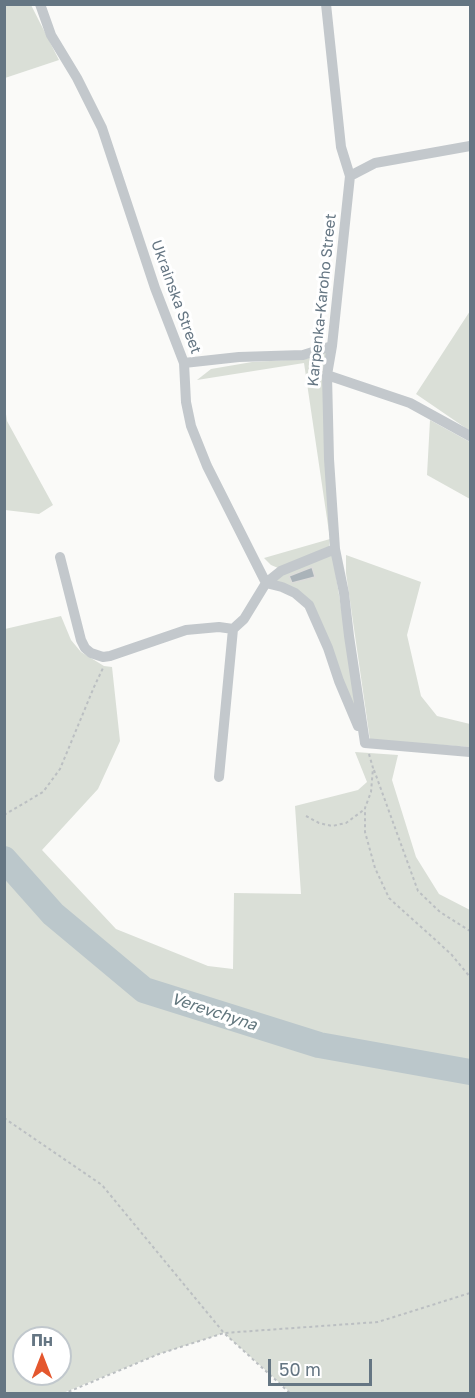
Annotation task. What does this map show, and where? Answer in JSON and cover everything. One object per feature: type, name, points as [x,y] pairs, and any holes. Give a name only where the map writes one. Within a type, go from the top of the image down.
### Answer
[{"type":"street","name":"Ukrainska Street","points":[[40,4],[51,35],[77,78],[102,128],[155,288],[184,363],[186,402],[191,426],[207,466],[266,583]]},
{"type":"street","name":"Karpenka-Karoho Street","points":[[326,4],[341,147],[350,176],[327,375],[329,459],[335,549],[344,593],[365,743]]},
{"type":"street","points":[[350,176],[375,163],[471,146]]},
{"type":"street","points":[[184,363],[239,357],[303,355],[332,346]]},
{"type":"street","points":[[327,375],[410,403],[471,436]]},
{"type":"street","points":[[219,777],[233,629],[244,619],[266,583],[281,571],[335,549]]},
{"type":"street","points":[[60,557],[79,634],[85,648],[91,653],[103,657],[110,656],[186,630],[219,627],[233,629]]},
{"type":"street","points":[[266,583],[295,593],[309,605],[365,743],[471,752]]},
{"type":"path","points":[[4,815],[43,792],[60,769],[94,687],[110,656]]},
{"type":"path","points":[[365,743],[418,891],[440,912],[471,931]]},
{"type":"path","points":[[373,768],[371,792],[365,808],[365,832],[375,868],[389,898],[452,954],[471,977]]},
{"type":"path","points":[[306,816],[319,823],[332,826],[346,823],[365,808]]},
{"type":"path","points":[[4,1118],[102,1185],[224,1333],[291,1394]]},
{"type":"path","points":[[63,1394],[159,1354],[224,1333],[378,1322],[471,1293]]},
{"type":"shaded area","points":[[5,5],[31,5],[59,60],[5,78]]},
{"type":"shaded area","points":[[470,311],[470,431],[416,394]]},
{"type":"shaded area","points":[[326,352],[330,539],[304,363],[197,380],[211,369],[252,362],[306,359]]},
{"type":"shaded area","points":[[4,400],[7,421],[53,505],[39,514],[5,510]]},
{"type":"shaded area","points":[[430,420],[470,442],[470,499],[427,475]]},
{"type":"shaded area","points":[[330,539],[329,547],[278,568],[264,558]]},
{"type":"shaded area","points":[[332,552],[360,723],[313,607],[272,581],[282,574]]},
{"type":"shaded area","points":[[346,555],[421,582],[407,635],[421,696],[437,716],[470,724],[470,747],[370,740],[346,573]]},
{"type":"shaded area","points":[[61,616],[71,640],[81,652],[104,666],[112,667],[120,741],[98,789],[42,850],[116,929],[208,966],[233,969],[234,893],[301,894],[295,806],[358,790],[367,782],[355,752],[398,755],[392,780],[416,857],[439,894],[470,910],[470,1393],[291,1393],[224,1333],[159,1354],[63,1393],[5,1393],[5,629]]},
{"type":"building","points":[[312,567],[315,577],[292,583],[289,576]]},
{"type":"waterway","name":"Verevchyna","points":[[4,859],[53,914],[144,990],[319,1045],[470,1072]]}]
